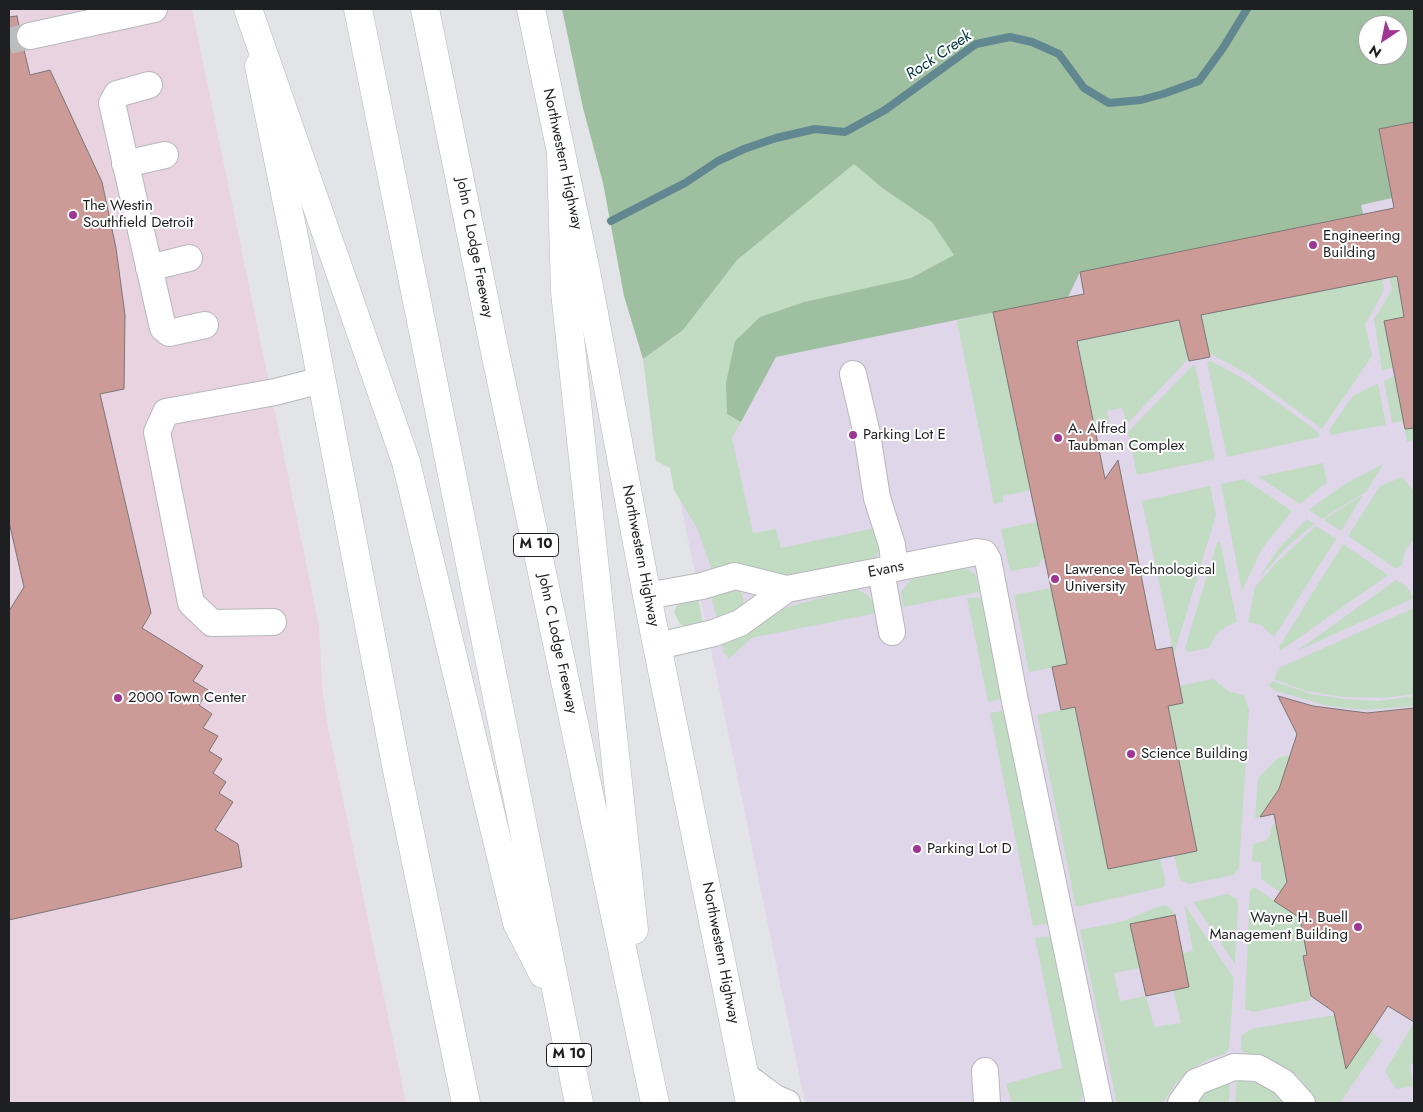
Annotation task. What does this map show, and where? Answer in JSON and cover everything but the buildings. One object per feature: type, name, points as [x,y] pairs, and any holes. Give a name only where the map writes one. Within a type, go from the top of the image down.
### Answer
[{"type":"main road","points":[[247,9],[322,380],[396,765],[466,1103]]},
{"type":"main road","points":[[247,9],[406,462],[518,923],[559,1006]]},
{"type":"main road","name":"M 10","points":[[358,9],[579,1103]]},
{"type":"main road","name":"John C Lodge Freeway","points":[[425,9],[497,362],[653,1092]]},
{"type":"main road","name":"Northwestern Highway","points":[[530,9],[587,276],[647,596],[750,1103]]},
{"type":"main road","points":[[562,154],[565,292],[653,1092]]},
{"type":"street","points":[[30,36],[140,10]]},
{"type":"street","points":[[149,85],[117,94],[112,104],[149,268],[163,328],[170,333],[205,325]]},
{"type":"street","points":[[125,164],[165,155]]},
{"type":"street","points":[[149,268],[189,258]]},
{"type":"street","points":[[854,374],[867,434],[877,498],[892,545],[888,569],[892,632]]},
{"type":"street","points":[[273,622],[212,623],[191,603],[157,432],[166,412],[275,392],[322,380]]},
{"type":"street","name":"Evans","points":[[658,646],[714,633],[740,623],[787,589],[977,552],[984,553],[988,560],[1015,702],[1099,1103]]},
{"type":"street","name":"Evans","points":[[647,596],[702,586],[735,576],[787,589]]},
{"type":"street","points":[[1181,1103],[1196,1082],[1234,1067],[1258,1068],[1283,1082],[1302,1103]]},
{"type":"street","points":[[985,1071],[987,1103]]},
{"type":"street","points":[[744,1075],[775,1098],[786,1103]]},
{"type":"shaded area","points":[[9,9],[192,9],[319,626],[322,686],[328,727],[406,1103],[9,1103]]},
{"type":"shaded area","name":"Lawrence Technological University","points":[[578,9],[1414,9],[1414,1103],[805,1103]]},
{"type":"green space","points":[[562,9],[1414,9],[1414,122],[1379,129],[1392,198],[1361,205],[1363,214],[1080,272],[1068,297],[776,357],[741,422],[727,414],[726,383],[735,341],[760,317],[804,302],[911,278],[954,255],[932,222],[881,187],[854,164],[737,260],[683,330],[643,359],[624,296],[603,183],[583,108]]},
{"type":"green space","points":[[854,164],[881,187],[932,222],[955,255],[911,278],[804,302],[760,317],[735,341],[727,414],[741,422],[732,438],[753,533],[776,529],[781,548],[870,529],[875,530],[879,541],[879,552],[875,558],[867,562],[811,573],[785,575],[757,571],[713,573],[697,528],[674,490],[670,468],[656,461],[643,359],[683,330],[737,260]]},
{"type":"green space","points":[[1395,269],[1404,317],[1384,322],[1393,368],[1382,370],[1374,319],[1392,290],[1388,270]]},
{"type":"green space","points":[[1383,279],[1384,290],[1365,325],[1372,356],[1322,429],[1249,375],[1209,353],[1201,315]]},
{"type":"green space","points":[[993,312],[1031,490],[1003,496],[1003,502],[994,504],[957,321]]},
{"type":"green space","points":[[1073,318],[1093,338],[1179,320],[1188,359],[1127,424],[1122,408],[1107,411],[1110,427],[1095,429]]},
{"type":"green space","points":[[1211,361],[1244,379],[1287,409],[1319,433],[1319,437],[1227,457],[1207,362]]},
{"type":"green space","points":[[1195,365],[1215,459],[1137,475],[1128,432]]},
{"type":"green space","points":[[1394,376],[1401,408],[1414,406],[1414,440],[1407,442],[1403,421],[1392,423],[1384,381]]},
{"type":"green space","points":[[1378,383],[1386,425],[1330,435],[1329,430],[1353,396]]},
{"type":"green space","points":[[1323,463],[1327,482],[1300,504],[1258,477]]},
{"type":"green space","points":[[1383,464],[1367,491],[1322,519],[1309,510],[1343,485]]},
{"type":"green space","points":[[1402,477],[1414,491],[1414,539],[1405,550],[1402,565],[1396,569],[1348,536],[1380,486]]},
{"type":"green space","points":[[1244,479],[1292,511],[1261,550],[1242,591],[1221,484]]},
{"type":"green space","points":[[1210,486],[1216,515],[1174,654],[1142,501]]},
{"type":"green space","points":[[1363,495],[1341,531],[1324,520],[1343,507]]},
{"type":"green space","points":[[1307,519],[1314,524],[1288,546],[1259,578],[1278,549]]},
{"type":"green space","points":[[1037,522],[1045,558],[1041,560],[1039,566],[1010,571],[1001,529]]},
{"type":"green space","points":[[1316,526],[1336,539],[1274,637],[1261,625],[1248,622],[1255,587],[1275,564]]},
{"type":"green space","points":[[1220,541],[1237,622],[1217,633],[1209,648],[1188,652],[1185,648],[1217,543]]},
{"type":"green space","points":[[1343,544],[1388,575],[1280,651],[1279,647]]},
{"type":"green space","points":[[965,568],[975,574],[980,592],[903,607],[901,592],[911,580]]},
{"type":"green space","points":[[1396,580],[1406,586],[1414,598],[1297,651]]},
{"type":"green space","points":[[1051,588],[1068,670],[1061,666],[1029,672],[1014,595]]},
{"type":"green space","points":[[851,590],[859,590],[867,595],[873,601],[877,613],[751,638],[729,659],[723,651],[722,641],[757,626],[779,611]]},
{"type":"green space","points":[[740,591],[743,596],[744,607],[717,620],[711,595]]},
{"type":"green space","points":[[698,598],[703,622],[686,626],[680,624],[674,612],[678,603]]},
{"type":"green space","points":[[967,598],[982,598],[1005,698],[988,702]]},
{"type":"green space","points":[[1414,608],[1414,694],[1384,698],[1344,697],[1306,691],[1274,679],[1279,668]]},
{"type":"green space","points":[[1213,679],[1230,692],[1244,695],[1249,710],[1239,868],[1234,875],[1189,884],[1180,880],[1174,855],[1197,851],[1168,706],[1183,703],[1179,686]]},
{"type":"green space","points":[[1273,681],[1311,694],[1345,699],[1378,701],[1414,696],[1414,706],[1363,710],[1329,706],[1275,691],[1269,686]]},
{"type":"green space","points":[[1073,701],[1108,868],[1160,858],[1165,879],[1164,887],[1076,907],[1037,715],[1071,708]]},
{"type":"green space","points":[[1007,710],[1051,923],[1033,926],[990,713]]},
{"type":"green space","points":[[1283,756],[1290,756],[1284,774],[1290,772],[1261,817],[1255,818],[1258,778],[1277,759]]},
{"type":"green space","points":[[1349,809],[1365,822],[1279,838],[1287,881],[1280,892],[1261,879],[1261,862],[1252,861],[1253,844],[1265,841],[1270,835],[1272,825]]},
{"type":"green space","points":[[1254,887],[1299,918],[1307,955],[1303,956],[1311,1000],[1253,1012],[1245,1009],[1250,890]]},
{"type":"green space","points":[[1228,894],[1237,899],[1238,905],[1235,964],[1193,902]]},
{"type":"green space","points":[[1184,904],[1234,978],[1229,1049],[1225,1054],[1209,1059],[1191,1069],[1176,1083],[1163,1103],[1117,1103],[1080,930],[1124,921],[1165,905],[1171,909],[1175,915],[1140,968],[1114,973],[1120,1001],[1146,996],[1154,1027],[1181,1023],[1173,990],[1189,987],[1182,953],[1193,951]]},
{"type":"green space","points":[[1054,936],[1083,1094],[1079,1103],[1012,1103],[1006,1084],[1062,1068],[1035,938]]},
{"type":"green space","points":[[1335,1015],[1346,1068],[1371,1031],[1382,1041],[1340,1103],[1317,1103],[1299,1077],[1268,1059],[1245,1053],[1241,1049],[1241,1036],[1251,1029]]},
{"type":"green space","points":[[1414,1023],[1414,1061],[1410,1066],[1413,1086],[1396,1089],[1385,1071]]},
{"type":"green space","points":[[1237,1079],[1262,1084],[1275,1092],[1285,1103],[1235,1103]]},
{"type":"green space","points":[[1230,1080],[1229,1103],[1193,1103],[1200,1095]]},
{"type":"waterway","name":"Rock Creek","points":[[611,221],[685,183],[718,161],[744,149],[776,138],[815,129],[845,132],[885,110],[976,44],[1010,37],[1032,42],[1059,54],[1084,88],[1109,103],[1141,100],[1163,94],[1199,81],[1223,48],[1247,9]]},
{"type":"tunnel","points":[[9,41],[30,36]]},
{"type":"place","name":"The Westin Southfield Detroit","points":[[73,215]]},
{"type":"place","name":"Engineering Building","points":[[1313,245]]},
{"type":"place","name":"Parking Lot E","points":[[853,435]]},
{"type":"place","name":"A. Alfred Taubman Complex","points":[[1058,438]]},
{"type":"place","name":"Lawrence Technological University","points":[[1055,579]]},
{"type":"place","name":"2000 Town Center","points":[[118,698]]},
{"type":"place","name":"Science Building","points":[[1131,754]]},
{"type":"place","name":"Parking Lot D","points":[[917,849]]},
{"type":"place","name":"Wayne H. Buell Management Building","points":[[1358,927]]}]
